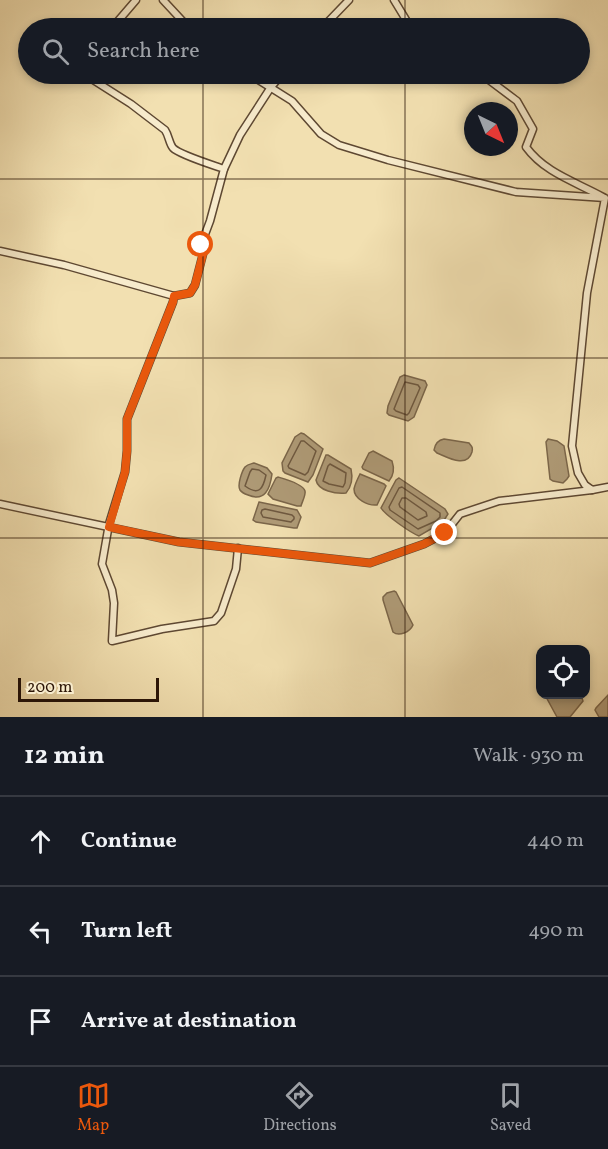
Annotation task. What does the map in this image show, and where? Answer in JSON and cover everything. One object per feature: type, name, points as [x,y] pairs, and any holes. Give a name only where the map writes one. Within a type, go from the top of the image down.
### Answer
[{"type":"street","points":[[120,18],[135,0]]},
{"type":"street","points":[[163,0],[180,18]]},
{"type":"street","points":[[332,18],[349,0]]},
{"type":"street","points":[[396,1],[405,18]]},
{"type":"street","points":[[100,84],[165,130],[175,150],[224,169]]},
{"type":"street","points":[[266,84],[292,101],[321,134],[339,145],[388,160],[516,192],[607,198]]},
{"type":"street","points":[[0,251],[64,265],[174,296],[190,293],[195,285],[203,254],[201,245],[224,169],[240,135],[274,84]]},
{"type":"street","points":[[495,84],[517,101],[533,129],[526,147],[534,158],[558,174],[607,198]]},
{"type":"street","points":[[592,490],[585,485],[578,473],[572,446],[586,293],[607,198]]},
{"type":"street","points":[[174,296],[127,419],[125,472],[109,527],[102,564],[112,590],[114,603],[112,641],[162,629],[214,621],[221,613],[236,569],[238,548]]},
{"type":"street","points":[[0,504],[179,542],[370,563],[424,544],[445,533],[460,514],[499,501],[608,487]]},
{"type":"water","points":[[404,375],[425,381],[427,385],[414,417],[408,421],[387,413],[400,377]]},
{"type":"water","points":[[301,433],[323,449],[308,482],[283,471],[282,463],[295,437]]},
{"type":"water","points":[[444,439],[469,443],[472,452],[466,460],[461,461],[437,453],[434,450],[435,446],[438,441]]},
{"type":"water","points":[[548,439],[564,446],[569,476],[563,483],[550,479],[546,442]]},
{"type":"water","points":[[373,451],[392,461],[393,471],[389,481],[363,469],[369,453]]},
{"type":"water","points":[[326,455],[351,469],[352,482],[346,493],[328,491],[317,484],[316,480]]},
{"type":"water","points":[[254,463],[267,468],[272,474],[266,493],[259,497],[245,494],[239,488],[244,469],[247,465]]},
{"type":"water","points":[[360,474],[386,486],[377,505],[366,503],[356,496],[354,489]]},
{"type":"water","points":[[278,477],[304,488],[305,494],[301,506],[273,499],[268,494]]},
{"type":"water","points":[[399,478],[445,509],[448,514],[443,522],[419,536],[383,511],[381,508]]},
{"type":"water","points":[[259,502],[297,510],[301,517],[297,528],[253,520]]},
{"type":"water","points":[[394,591],[413,625],[401,634],[393,632],[383,600],[387,593]]},
{"type":"water","points":[[608,695],[608,717],[599,717],[595,710]]},
{"type":"water","points":[[547,699],[582,699],[570,717],[557,717]]},
{"type":"route","points":[[201,245],[203,254],[195,285],[190,293],[174,296],[127,419],[125,472],[109,527],[179,542],[370,563],[424,544],[445,533]]}]
